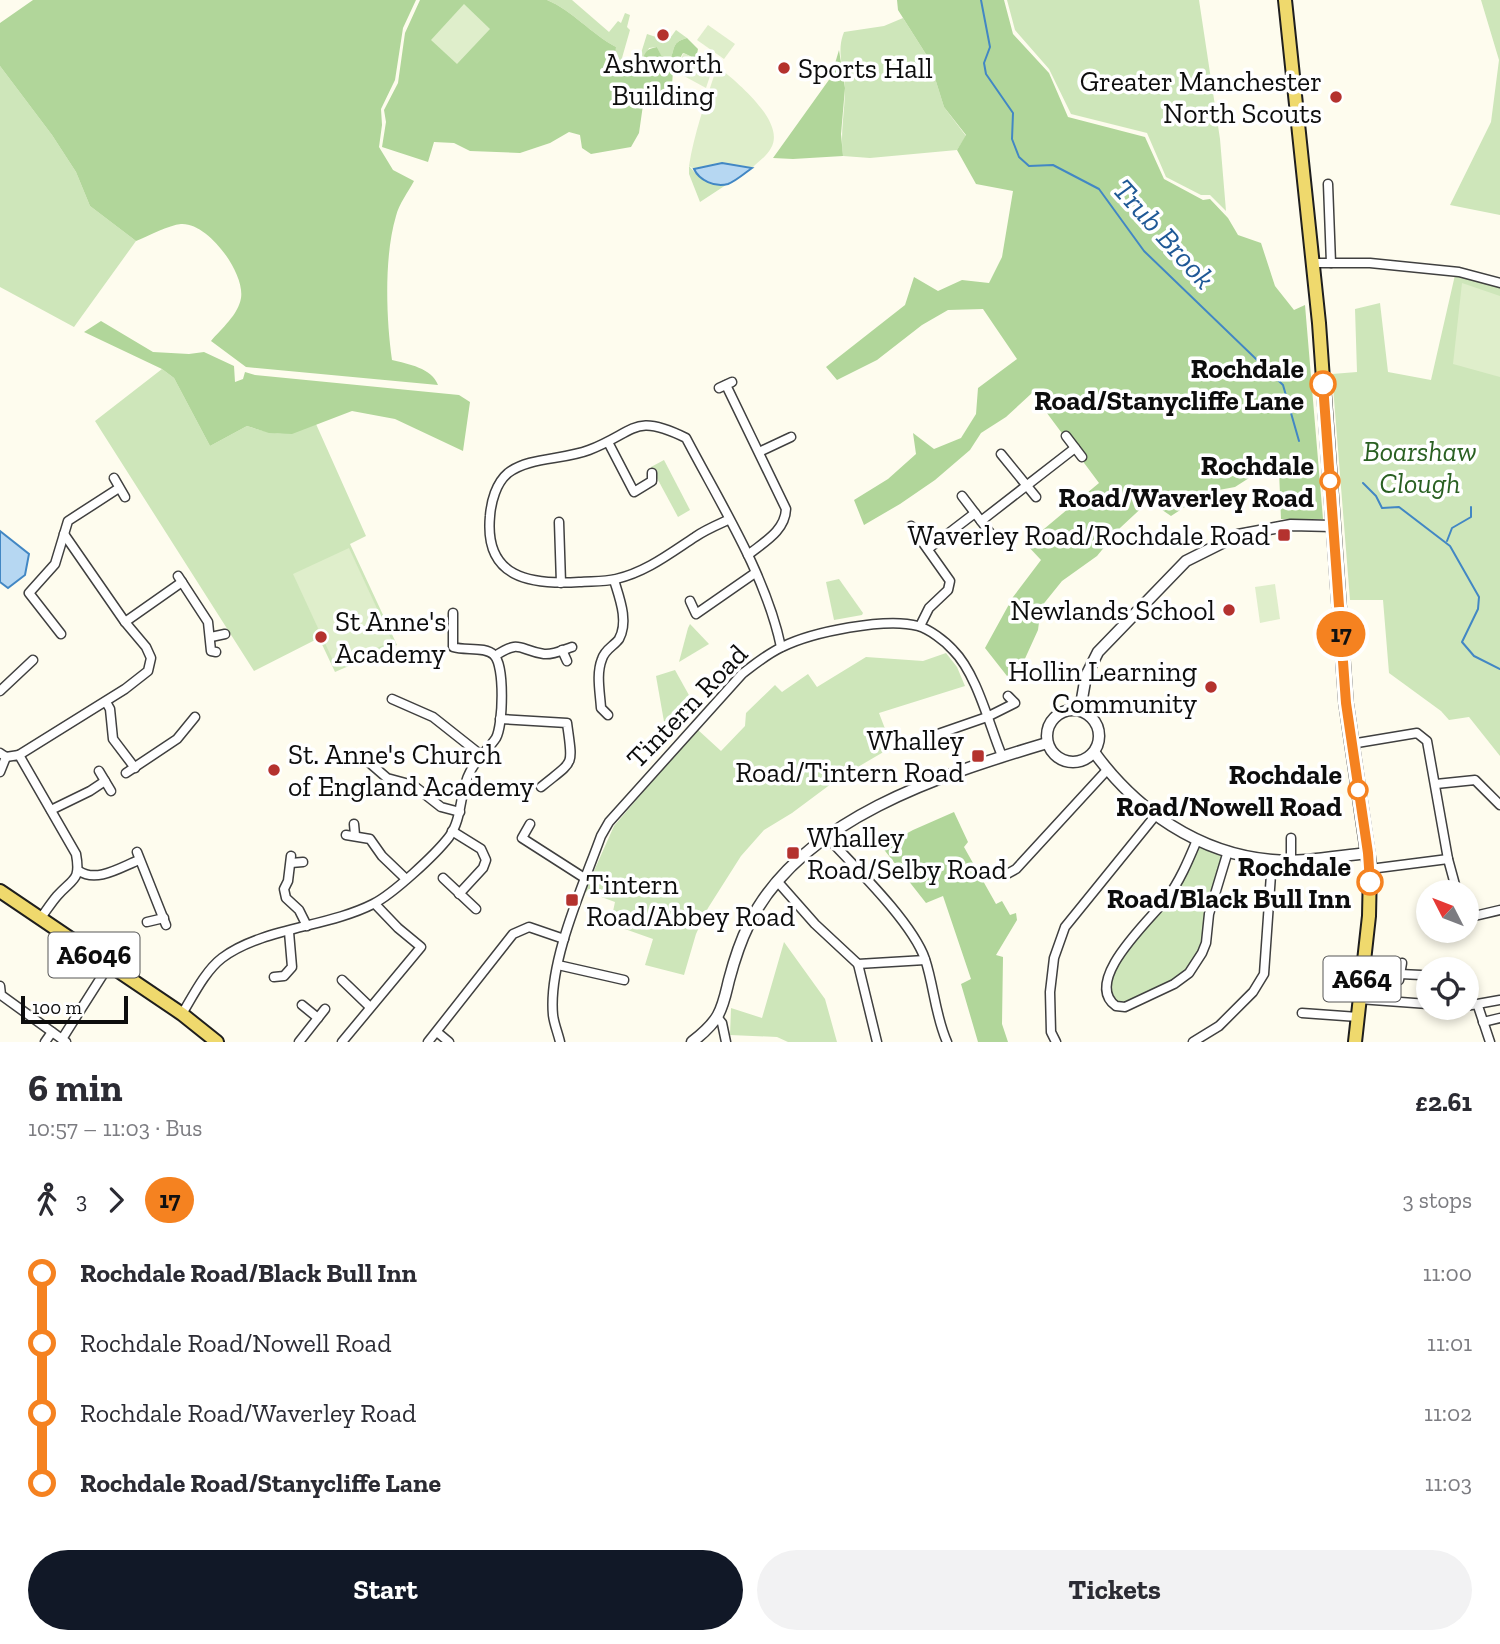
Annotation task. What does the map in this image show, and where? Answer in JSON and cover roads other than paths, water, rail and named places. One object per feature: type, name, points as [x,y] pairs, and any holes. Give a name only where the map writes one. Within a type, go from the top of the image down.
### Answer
[{"type":"main road","name":"A664","points":[[1285,0],[1321,350],[1332,526],[1351,744],[1370,869],[1369,916],[1355,1042]]},
{"type":"main road","name":"A6046","points":[[0,891],[182,1014],[217,1042]]},
{"type":"street","points":[[1328,184],[1331,263]]},
{"type":"street","points":[[1312,263],[1370,263],[1459,272],[1500,283]]},
{"type":"street","points":[[726,385],[786,509],[786,520],[774,534],[748,555]]},
{"type":"street","points":[[728,520],[695,537],[677,551],[640,572],[614,580],[532,582],[510,572],[490,551],[490,507],[496,489],[505,475],[519,466],[575,456],[637,426],[655,425],[686,438],[748,555],[775,621],[781,647]]},
{"type":"street","points":[[1066,436],[1082,457]]},
{"type":"street","points":[[759,452],[791,437]]},
{"type":"street","points":[[608,442],[634,492],[652,481],[652,473]]},
{"type":"street","points":[[981,521],[1075,448]]},
{"type":"street","points":[[1001,454],[1036,498]]},
{"type":"street","points":[[114,478],[125,498]]},
{"type":"street","points":[[61,634],[29,593],[55,564],[68,521],[119,488]]},
{"type":"street","points":[[962,496],[994,538]]},
{"type":"street","points":[[928,549],[975,513]]},
{"type":"street","points":[[559,522],[561,583]]},
{"type":"street","points":[[1080,710],[1086,676],[1098,652],[1185,561],[1238,535],[1291,525],[1332,526]]},
{"type":"street","points":[[911,526],[948,575],[950,586],[944,596],[927,610],[920,626],[954,650],[966,668],[1002,756]]},
{"type":"street","points":[[0,772],[3,755],[19,755],[106,702],[148,671],[151,658],[146,648],[64,534]]},
{"type":"street","points":[[690,601],[696,614],[755,573]]},
{"type":"street","points":[[125,622],[180,579],[208,622],[211,651],[216,652]]},
{"type":"street","points":[[608,715],[601,708],[600,668],[602,657],[619,639],[623,627],[623,614],[614,580]]},
{"type":"street","points":[[182,1014],[221,959],[247,944],[375,904],[406,879],[449,837],[460,813],[470,772],[497,736],[502,672],[495,656],[486,650],[462,650],[453,647],[454,613]]},
{"type":"street","name":"Tintern Road","points":[[560,1042],[553,1015],[558,965],[564,939],[601,836],[609,821],[742,674],[781,647],[835,631],[873,624],[920,626]]},
{"type":"street","points":[[211,637],[225,634]]},
{"type":"street","points":[[495,656],[510,647],[519,646],[544,654],[567,649],[567,661]]},
{"type":"street","points":[[0,691],[33,660]]},
{"type":"street","points":[[938,734],[987,717],[1015,702],[1008,696]]},
{"type":"street","points":[[392,699],[404,708],[433,718],[481,754]]},
{"type":"street","points":[[106,702],[110,709],[113,739],[135,768]]},
{"type":"street","points":[[1080,710],[1089,715],[1098,728],[1099,736],[1094,752],[1080,761],[1072,762],[1056,757],[1047,743],[1048,727],[1052,720],[1065,711],[1080,710]]},
{"type":"street","points":[[126,773],[177,739],[195,717]]},
{"type":"street","points":[[500,719],[568,719],[570,764],[541,787]]},
{"type":"street","points":[[1351,744],[1417,733],[1427,741],[1454,880]]},
{"type":"street","points":[[692,1042],[717,1017],[749,924],[777,881],[804,855],[867,811],[916,788],[1002,756],[1047,743]]},
{"type":"street","points":[[1094,752],[1107,770],[1155,816],[1197,840],[1228,851],[1272,860],[1368,853]]},
{"type":"street","points":[[19,755],[74,847],[79,871],[40,919]]},
{"type":"street","points":[[364,758],[370,768],[387,778],[413,785],[442,807],[460,813]]},
{"type":"street","points":[[1007,874],[1016,869],[1107,770]]},
{"type":"street","points":[[99,771],[111,791]]},
{"type":"street","points":[[551,779],[558,787]]},
{"type":"street","points":[[1436,784],[1475,780],[1500,805]]},
{"type":"street","points":[[51,810],[104,782]]},
{"type":"street","points":[[1056,1042],[1051,1032],[1050,992],[1054,958],[1065,927],[1155,816]]},
{"type":"street","points":[[354,824],[351,835],[370,839],[382,856],[406,879]]},
{"type":"street","points":[[517,847],[530,824]]},
{"type":"street","points":[[452,831],[481,849],[486,860],[483,868],[459,894]]},
{"type":"street","points":[[827,837],[915,936],[925,960],[938,1022],[947,1042]]},
{"type":"street","points":[[522,838],[586,879]]},
{"type":"street","points":[[1291,838],[1291,860]]},
{"type":"street","points":[[1197,840],[1168,897],[1122,948],[1107,981],[1108,998],[1116,1006],[1125,1007],[1174,984],[1189,973],[1206,943],[1209,914],[1228,851]]},
{"type":"street","points":[[79,871],[87,877],[95,876],[138,856],[165,922],[146,922]]},
{"type":"street","points":[[303,863],[291,859],[284,889],[285,898],[299,910],[307,926]]},
{"type":"street","points":[[1370,869],[1448,859]]},
{"type":"street","points":[[1193,1042],[1219,1026],[1252,992],[1264,974],[1272,860]]},
{"type":"street","points":[[443,878],[476,909]]},
{"type":"street","points":[[777,881],[815,923],[858,964],[877,1042]]},
{"type":"street","points":[[342,1042],[421,947],[375,904]]},
{"type":"street","points":[[1479,915],[1500,910]]},
{"type":"street","points":[[428,1042],[513,934],[529,927],[564,939]]},
{"type":"street","points":[[274,977],[284,976],[292,967],[289,932]]},
{"type":"street","points":[[858,964],[925,960]]},
{"type":"street","points":[[1402,963],[1399,977],[1416,975]]},
{"type":"street","points":[[1,992],[64,1040],[109,965]]},
{"type":"street","points":[[558,965],[624,979]]},
{"type":"street","points":[[342,980],[352,984],[370,1007]]},
{"type":"street","points":[[1359,999],[1416,1003]]},
{"type":"street","points":[[1479,1006],[1500,1000]]},
{"type":"street","points":[[302,1005],[318,1018]]},
{"type":"street","points":[[299,1042],[326,1009]]},
{"type":"street","points":[[1479,1009],[1490,1042]]},
{"type":"street","points":[[1302,1013],[1357,1017]]},
{"type":"street","points":[[717,1017],[722,1024],[726,1042]]},
{"type":"street","points":[[1483,1022],[1500,1018]]},
{"type":"street","points":[[45,1042],[52,1032]]},
{"type":"street","points":[[437,1032],[449,1042]]},
{"type":"water","points":[[722,163],[752,168],[734,181],[723,185],[708,182],[694,169]]},
{"type":"water","points":[[0,531],[29,554],[25,575],[8,588],[0,582]]},
{"type":"waterway","name":"Trub Brook","points":[[981,0],[990,47],[984,63],[986,74],[1013,113],[1012,139],[1019,157],[1029,166],[1053,165],[1099,189],[1144,251],[1283,385],[1299,441]]},
{"type":"waterway","points":[[1363,483],[1376,496],[1382,508],[1399,507],[1450,546],[1479,597],[1478,609],[1462,642],[1474,656],[1500,669]]},
{"type":"waterway","points":[[1447,541],[1452,528],[1471,517],[1471,507]]},
{"type":"place","name":"Ashworth Building","points":[[663,35]]},
{"type":"place","name":"Sports Hall","points":[[784,68]]},
{"type":"place","name":"Greater Manchester North Scouts","points":[[1336,97]]},
{"type":"place","name":"Rochdale Road/Stanycliffe Lane","points":[[1323,384]]},
{"type":"place","name":"Rochdale Road/Waverley Road","points":[[1330,481]]},
{"type":"place","name":"Waverley Road/Rochdale Road","points":[[1284,535]]},
{"type":"place","name":"Newlands School","points":[[1229,610]]},
{"type":"place","name":"St Anne's Academy","points":[[321,637]]},
{"type":"place","name":"Hollin Learning Community","points":[[1211,687]]},
{"type":"place","name":"Whalley Road/Tintern Road","points":[[978,756]]},
{"type":"place","name":"St. Anne's Church of England Academy","points":[[274,770]]},
{"type":"place","name":"Rochdale Road/Nowell Road","points":[[1358,790]]},
{"type":"place","name":"Whalley Road/Selby Road","points":[[793,853]]},
{"type":"place","name":"Rochdale Road/Black Bull Inn","points":[[1370,882]]},
{"type":"place","name":"Tintern Road/Abbey Road","points":[[572,900]]},
{"type":"park label","name":"Boarshaw Clough","points":[[1420,467]]}]
